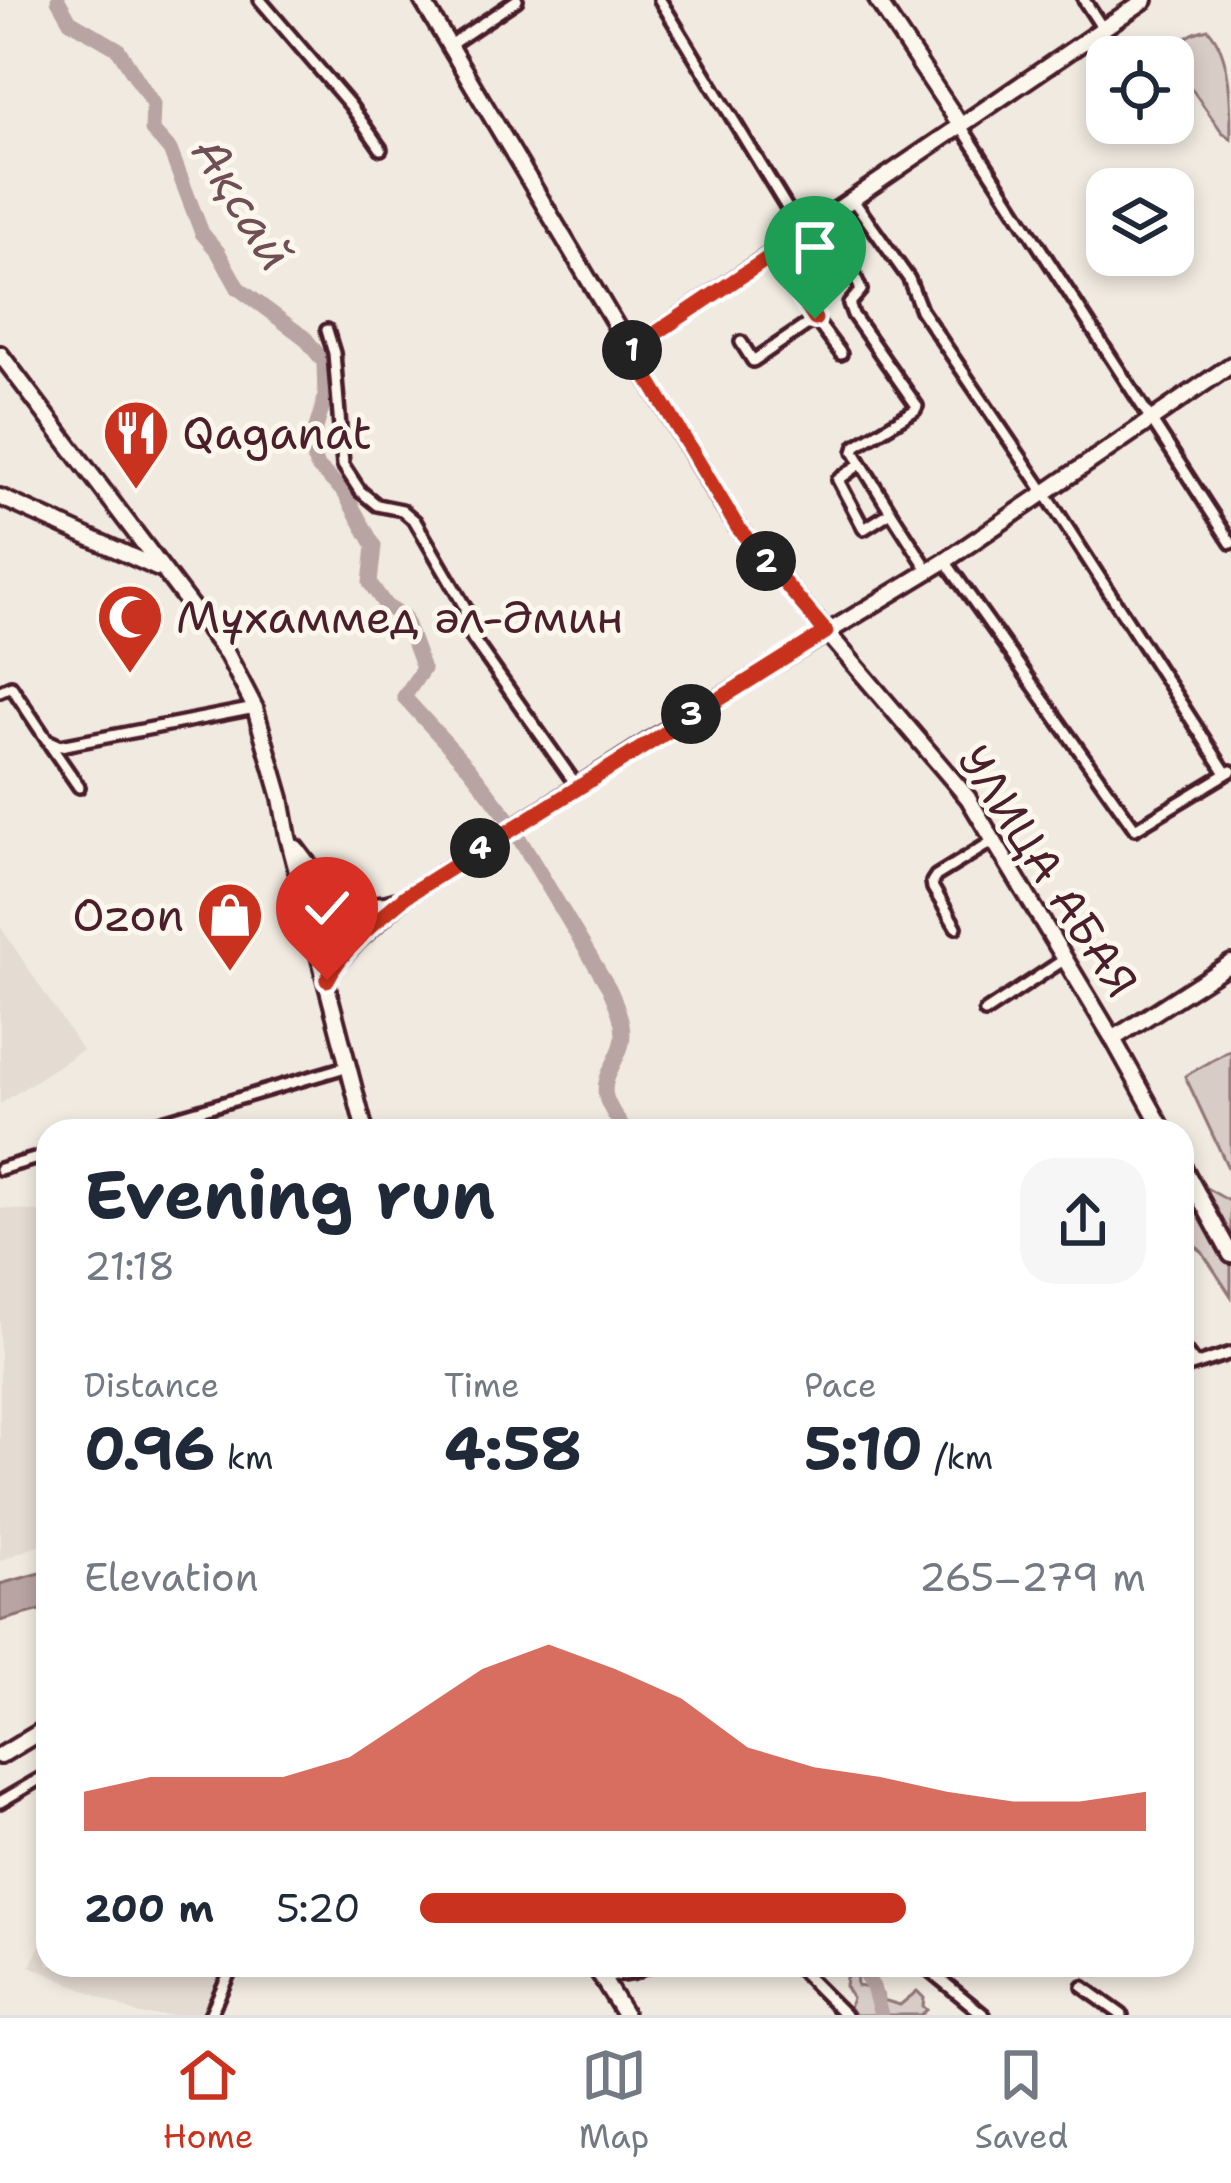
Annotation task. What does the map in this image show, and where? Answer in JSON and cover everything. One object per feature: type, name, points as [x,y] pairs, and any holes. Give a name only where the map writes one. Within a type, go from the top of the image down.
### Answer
[{"type":"main road","name":"УЛИЦА АБАЯ","points":[[422,0],[738,528],[968,799],[1156,1119]]},
{"type":"main road","points":[[877,0],[961,126]]},
{"type":"main road","points":[[631,350],[1145,0]]},
{"type":"main road","points":[[0,354],[227,654],[255,708],[362,1119]]},
{"type":"main road","points":[[327,980],[357,941],[406,896],[945,561],[1231,364]]},
{"type":"main road","points":[[0,497],[162,570]]},
{"type":"main road","points":[[288,837],[310,868],[355,902],[386,904],[406,896]]},
{"type":"main road","points":[[1113,1039],[1231,963]]},
{"type":"main road","points":[[1194,1187],[1231,1255]]},
{"type":"main road","points":[[0,1756],[36,1734]]},
{"type":"main road","points":[[602,1977],[625,2015]]},
{"type":"street","points":[[260,0],[350,105],[381,149]]},
{"type":"street","points":[[450,45],[517,0]]},
{"type":"street","points":[[660,0],[803,234]]},
{"type":"street","points":[[1084,0],[1103,28]]},
{"type":"street","points":[[961,126],[1231,543]]},
{"type":"street","points":[[854,200],[909,279],[921,310],[1229,772],[1135,829],[945,561]]},
{"type":"street","points":[[818,224],[848,260],[861,290],[849,304],[853,315],[917,406],[856,446],[854,452],[929,571]]},
{"type":"street","points":[[774,254],[841,354]]},
{"type":"street","points":[[741,342],[752,361],[815,319]]},
{"type":"street","points":[[327,329],[334,353],[344,466],[360,491],[377,505],[402,510],[415,521],[465,607],[465,624],[473,640],[578,787]]},
{"type":"street","points":[[860,464],[838,480],[864,529],[890,512]]},
{"type":"street","points":[[0,691],[11,686],[17,692],[79,787]]},
{"type":"street","points":[[47,740],[60,746],[79,744],[255,708]]},
{"type":"street","points":[[956,927],[932,882],[993,841]]},
{"type":"street","points":[[986,1012],[1065,959]]},
{"type":"street","points":[[170,1119],[349,1066]]},
{"type":"street","points":[[0,1169],[36,1158]]},
{"type":"street","points":[[1195,1364],[1231,1354]]},
{"type":"street","points":[[0,1802],[36,1781]]},
{"type":"street","points":[[210,2015],[227,1977]]},
{"type":"street","points":[[808,1977],[845,2015]]},
{"type":"street","points":[[938,1977],[984,2015]]},
{"type":"street","points":[[1083,1987],[1122,2015]]},
{"type":"shaded area","points":[[1208,29],[1221,51],[1230,94],[1231,139],[1194,92],[1192,34]]},
{"type":"shaded area","points":[[299,863],[317,885],[355,913],[387,909],[358,930],[328,962]]},
{"type":"shaded area","points":[[0,926],[82,1050],[0,1104]]},
{"type":"shaded area","points":[[1231,1050],[1231,1174],[1185,1076]]},
{"type":"shaded area","points":[[1201,1185],[1231,1202],[1231,1296],[1194,1244]]},
{"type":"shaded area","points":[[0,1208],[36,1212],[36,1546],[0,1561]]},
{"type":"shaded area","points":[[36,1574],[36,1611],[0,1621],[0,1584]]},
{"type":"shaded area","points":[[55,1977],[219,1977],[202,2015],[140,2015]]},
{"type":"shaded area","points":[[846,1977],[856,1977],[857,1986],[875,1989],[883,2000],[900,2005],[917,1991],[927,2010],[921,2015],[855,2015]]},
{"type":"waterway","name":"Ақсай","points":[[58,0],[70,21],[118,49],[153,104],[152,130],[170,150],[202,233],[238,288],[305,338],[324,362],[325,398],[310,448],[317,466],[344,492],[374,546],[370,583],[386,606],[404,617],[423,669],[404,697],[504,813],[609,988],[623,1036],[605,1090],[617,1119]]},
{"type":"waterway","name":"Ақсай","points":[[866,1977],[881,2015]]},
{"type":"place","name":"Qaganat","points":[[136,492]]},
{"type":"place","name":"Мұхаммед әл-Әмин","points":[[130,676]]},
{"type":"place","name":"Ozon","points":[[230,974]]},
{"type":"route","points":[[327,980],[357,941],[406,896],[826,632],[738,528],[631,350],[774,254],[815,319]]}]
